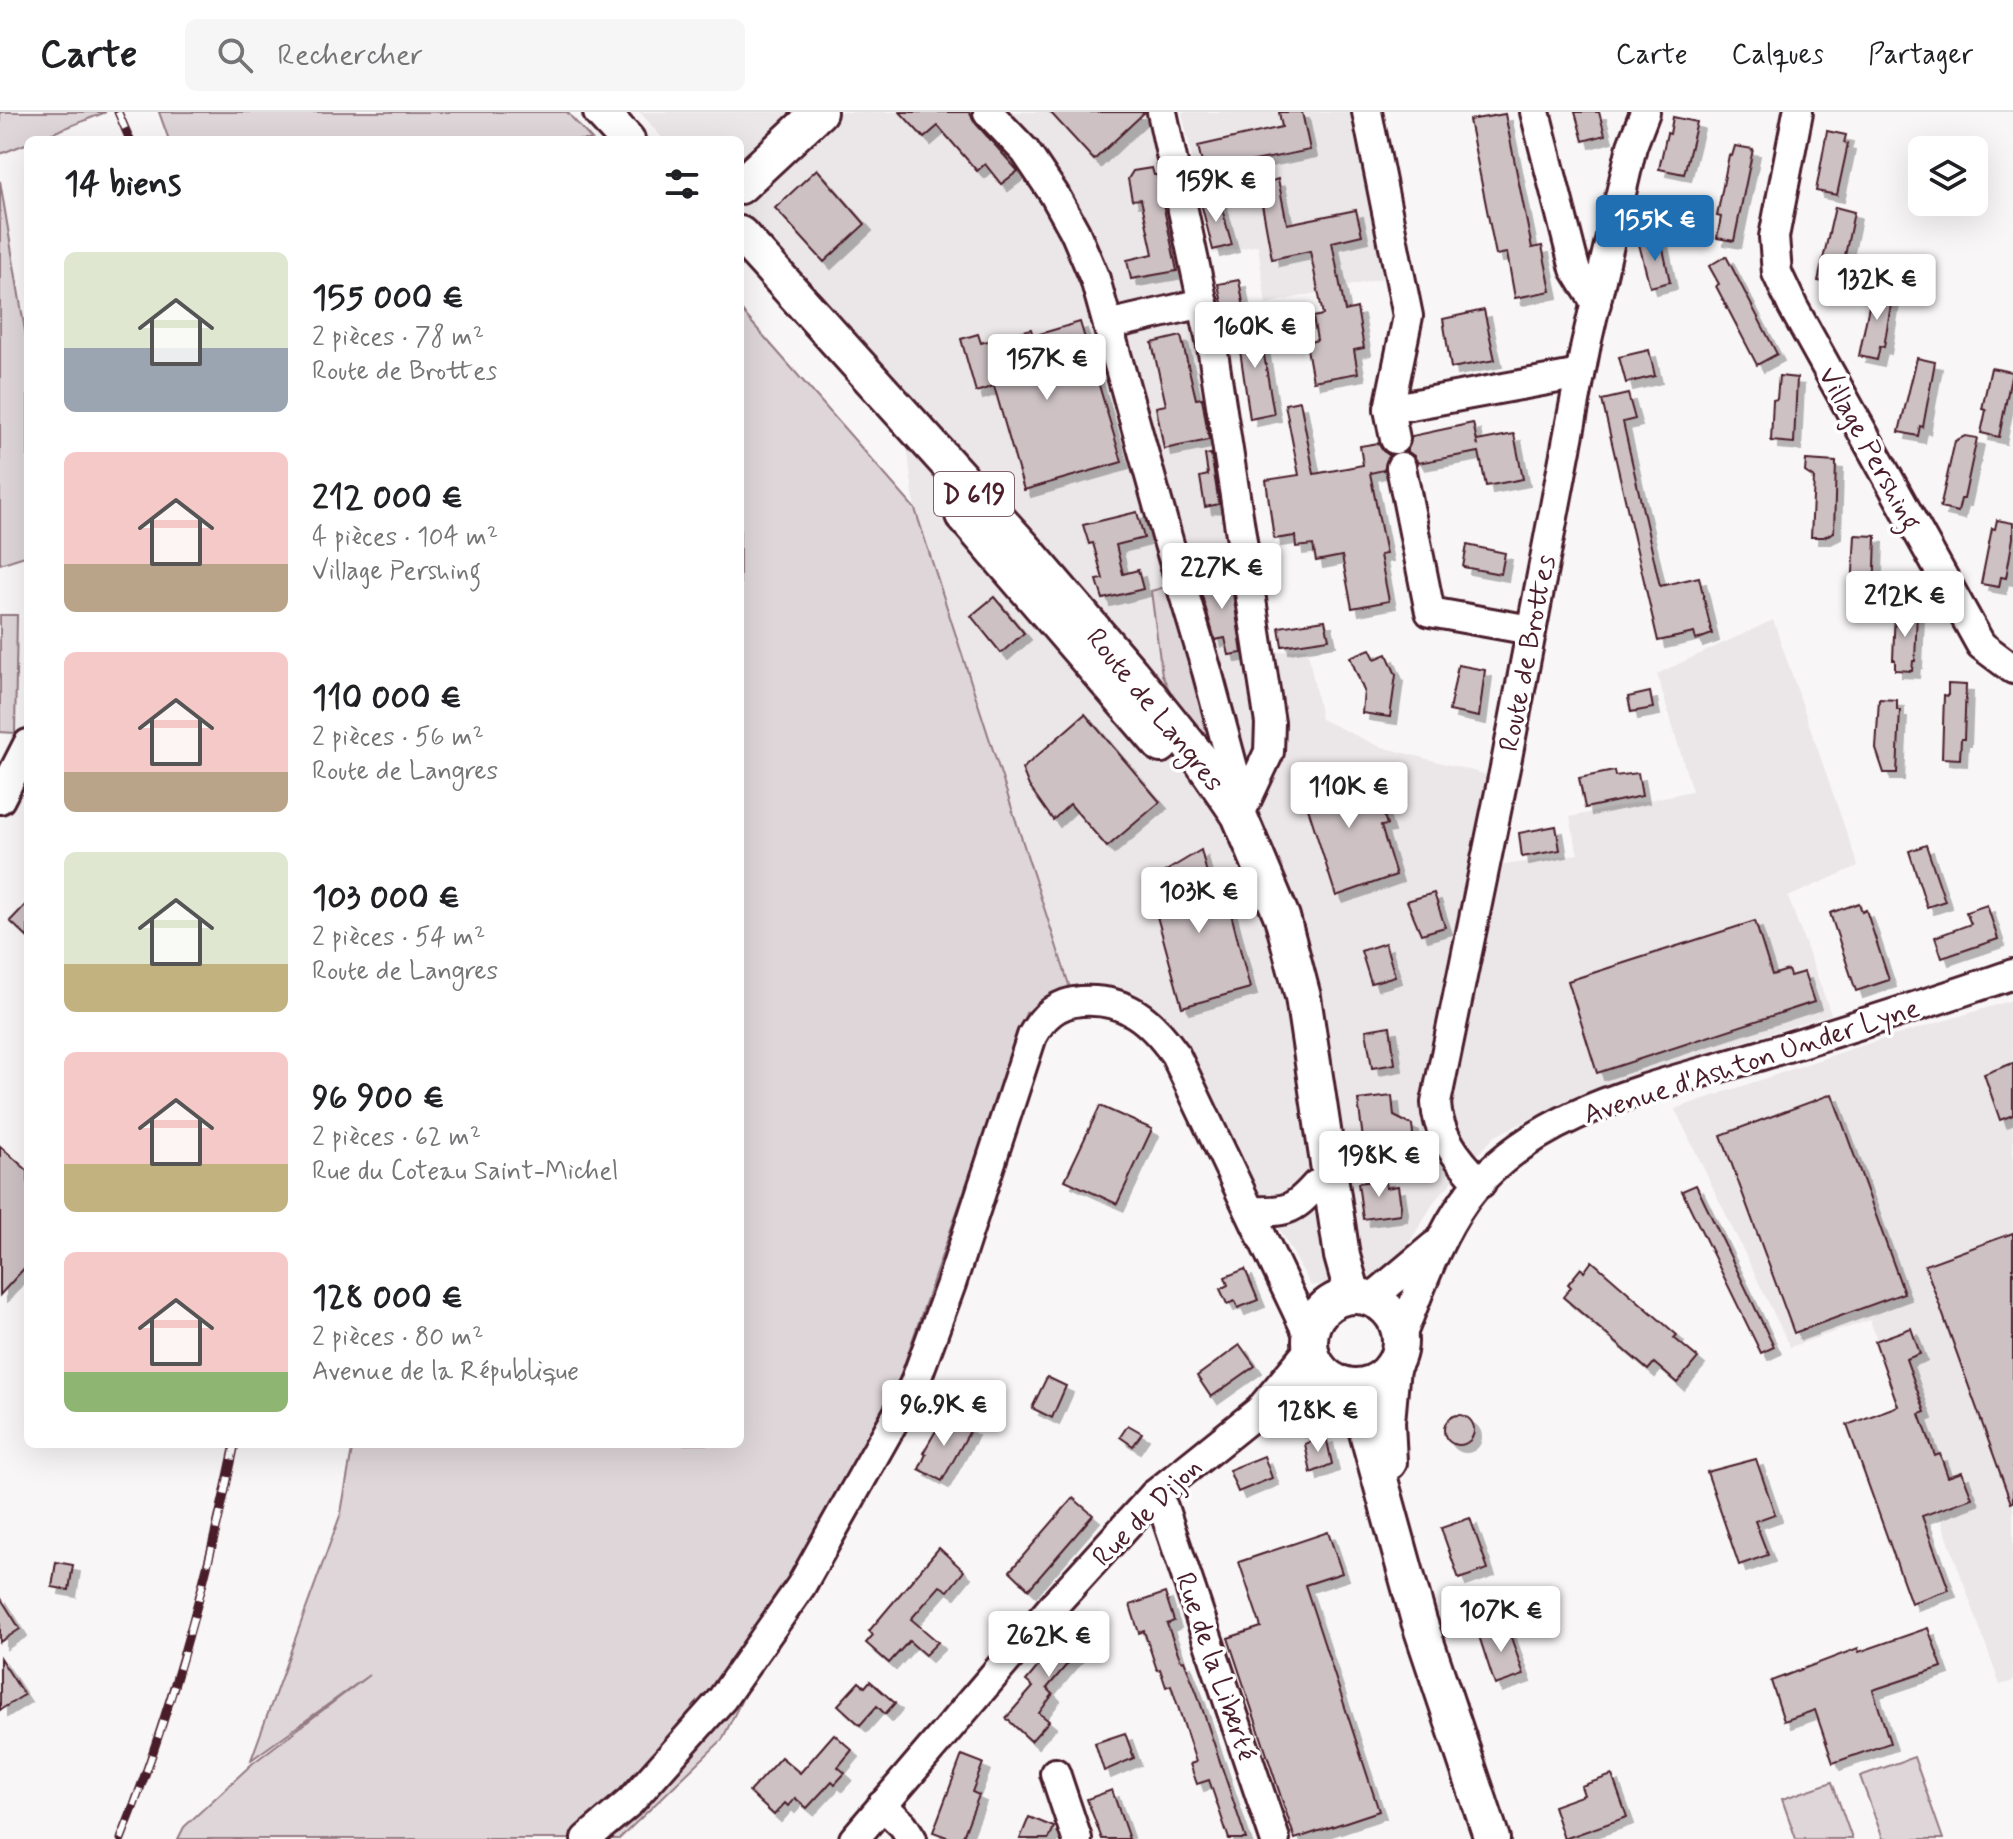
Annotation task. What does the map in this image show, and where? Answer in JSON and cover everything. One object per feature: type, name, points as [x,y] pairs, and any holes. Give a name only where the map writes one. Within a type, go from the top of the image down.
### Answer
[{"type":"main road","points":[[601,112],[623,136]]},
{"type":"main road","points":[[630,112],[651,136]]},
{"type":"main road","points":[[744,182],[815,114]]},
{"type":"main road","name":"Route de Langres","points":[[744,238],[1024,548],[1201,760],[1239,815],[1282,917],[1303,997],[1342,1256],[1333,1315]]},
{"type":"main road","name":"Route de Langres","points":[[744,269],[956,507],[1184,774],[1219,825],[1267,929],[1285,995],[1316,1185],[1333,1315]]},
{"type":"main road","points":[[1391,1513],[1387,1422],[1397,1352],[1397,1323],[1390,1311],[1333,1315],[1319,1368],[1338,1382],[1365,1425],[1419,1621],[1492,1839]]},
{"type":"main road","points":[[1338,1382],[1362,1386],[1375,1382],[1397,1352]]},
{"type":"street","points":[[988,112],[1025,151],[1054,194],[1075,232],[1095,279],[1237,783],[1239,815]]},
{"type":"street","points":[[1162,112],[1203,303],[1228,440],[1270,723],[1269,752],[1239,815]]},
{"type":"street","points":[[1535,112],[1575,269],[1596,303]]},
{"type":"street","name":"Route de Brottes","points":[[1481,1183],[1470,1173],[1437,1120],[1436,1103],[1580,374],[1632,146],[1645,112]]},
{"type":"street","points":[[1372,113],[1408,316],[1389,409],[1430,612],[1531,630]]},
{"type":"street","name":"Village Pershing","points":[[1795,113],[1774,237],[1777,273],[1981,645],[2013,669]]},
{"type":"street","points":[[1108,325],[1203,303]]},
{"type":"street","points":[[1389,409],[1580,374]]},
{"type":"street","points":[[0,799],[24,752]]},
{"type":"street","name":"Avenue d'Ashton Under Lyne","points":[[1397,1352],[1440,1240],[1466,1198],[1515,1150],[1555,1124],[1606,1104],[1941,1000],[2013,974]]},
{"type":"street","points":[[586,1839],[631,1801],[722,1699],[801,1586],[914,1385],[1032,1036],[1042,1017],[1074,1001],[1102,999],[1119,1004],[1156,1030],[1175,1054],[1287,1289],[1333,1315]]},
{"type":"street","points":[[1250,1211],[1290,1210],[1316,1185]]},
{"type":"street","name":"Avenue d'Ashton Under Lyne","points":[[1333,1315],[1440,1240]]},
{"type":"street","name":"Rue de Dijon","points":[[854,1839],[1053,1606],[1154,1495],[1260,1410],[1333,1315]]},
{"type":"street","name":"Rue de Dijon","points":[[1260,1410],[1338,1382]]},
{"type":"street","name":"Rue de la Liberté","points":[[1154,1495],[1163,1507],[1275,1839]]},
{"type":"street","points":[[1055,1773],[1077,1839]]},
{"type":"street","points":[[882,1805],[903,1825],[912,1839]]},
{"type":"shaded area","points":[[0,112],[106,112],[45,136],[24,136],[24,145],[0,154]]},
{"type":"shaded area","points":[[159,112],[567,112],[588,136],[168,136]]},
{"type":"shaded area","points":[[640,112],[1174,112],[1227,375],[1274,653],[1307,647],[1321,719],[1378,746],[1514,782],[1498,866],[1578,854],[1570,817],[1692,791],[1657,674],[1773,620],[1858,866],[1788,897],[1831,1014],[1587,1091],[1495,1136],[1436,1199],[1390,1274],[1311,1286],[1250,1176],[1201,1075],[1149,1011],[1118,990],[1070,988],[915,509],[903,414],[744,232],[744,136],[661,136]]},
{"type":"shaded area","points":[[1182,112],[1353,112],[1385,278],[1266,304],[1258,245],[1213,254]]},
{"type":"shaded area","points":[[0,181],[24,325],[24,556],[0,564]]},
{"type":"shaded area","points":[[744,314],[915,509],[1070,988],[1026,1013],[899,1379],[722,1740],[619,1839],[178,1839],[184,1827],[253,1763],[369,1675],[251,1760],[341,1513],[352,1448],[744,1448]]},
{"type":"shaded area","points":[[1169,586],[1228,770],[1189,731],[1162,675],[1151,591]]},
{"type":"shaded area","points":[[0,615],[17,615],[15,733],[0,732]]},
{"type":"shaded area","points":[[2013,1000],[2013,1681],[2000,1685],[1870,1320],[1790,1347],[1675,1109],[1854,1048]]},
{"type":"shaded area","points":[[1914,1757],[1943,1839],[1883,1839],[1860,1776]]},
{"type":"shaded area","points":[[1832,1782],[1852,1839],[1796,1839],[1782,1799]]},
{"type":"building","points":[[900,112],[969,112],[1018,171],[1001,184],[985,164],[977,171],[938,126],[924,138]]},
{"type":"building","points":[[1050,112],[1145,112],[1094,160]]},
{"type":"building","points":[[1279,112],[1302,112],[1310,150],[1204,171],[1198,146],[1282,127]]},
{"type":"building","points":[[1575,112],[1599,112],[1605,135],[1583,141]]},
{"type":"building","points":[[1505,114],[1532,248],[1542,246],[1551,291],[1515,298],[1507,253],[1496,255],[1469,120]]},
{"type":"building","points":[[1673,117],[1697,122],[1684,174],[1659,169]]},
{"type":"building","points":[[1827,131],[1846,135],[1844,143],[1848,144],[1837,195],[1816,191]]},
{"type":"building","points":[[1735,146],[1753,149],[1734,241],[1717,238],[1721,217],[1717,216],[1729,155],[1732,156]]},
{"type":"building","points":[[1152,168],[1154,175],[1157,175],[1177,271],[1131,279],[1127,260],[1153,254],[1141,199],[1132,200],[1128,179],[1133,171]]},
{"type":"building","points":[[817,169],[865,224],[824,262],[775,208]]},
{"type":"building","points":[[1278,179],[1287,224],[1356,210],[1362,235],[1332,242],[1345,311],[1357,308],[1364,348],[1354,350],[1358,373],[1313,381],[1306,343],[1317,340],[1313,317],[1323,315],[1310,251],[1272,259],[1262,204],[1256,205],[1253,187]]},
{"type":"building","points":[[1219,198],[1232,245],[1213,250],[1201,203]]},
{"type":"building","points":[[1835,207],[1854,212],[1841,275],[1838,275],[1836,284],[1818,281]]},
{"type":"building","points":[[1661,239],[1670,282],[1650,287],[1639,244]]},
{"type":"building","points":[[1726,256],[1777,354],[1757,365],[1716,286],[1719,284],[1709,266]]},
{"type":"building","points":[[1239,280],[1246,319],[1226,323],[1218,284]]},
{"type":"building","points":[[1877,283],[1894,286],[1884,347],[1880,346],[1877,360],[1859,356],[1870,301],[1873,302]]},
{"type":"building","points":[[1484,310],[1495,360],[1451,368],[1443,319]]},
{"type":"building","points":[[1258,320],[1274,414],[1250,419],[1236,323]]},
{"type":"building","points":[[1080,322],[1122,462],[1024,490],[994,386],[976,392],[961,339],[978,334],[981,343],[1031,329],[1033,336]]},
{"type":"building","points":[[1181,336],[1196,399],[1202,398],[1209,440],[1164,449],[1156,407],[1166,405],[1152,343]]},
{"type":"building","points":[[1649,350],[1655,376],[1626,383],[1619,357]]},
{"type":"building","points":[[1917,358],[1935,362],[1923,427],[1920,426],[1918,436],[1899,432]]},
{"type":"building","points":[[1991,368],[2012,372],[1999,437],[1981,433],[1986,410],[1982,409]]},
{"type":"building","points":[[1779,376],[1797,378],[1794,443],[1771,441],[1773,400],[1777,399]]},
{"type":"building","points":[[1628,394],[1635,419],[1623,422],[1660,586],[1699,577],[1712,634],[1696,640],[1694,633],[1658,641],[1602,400]]},
{"type":"building","points":[[1300,401],[1314,474],[1363,465],[1360,446],[1378,443],[1389,455],[1384,470],[1370,473],[1386,554],[1380,555],[1389,601],[1352,608],[1342,556],[1316,561],[1313,545],[1296,547],[1295,536],[1274,539],[1266,480],[1299,475],[1285,404]]},
{"type":"building","points":[[1473,423],[1478,446],[1477,441],[1514,434],[1523,479],[1486,486],[1479,452],[1418,463],[1407,451],[1412,436]]},
{"type":"building","points":[[1965,436],[1977,438],[1964,499],[1961,499],[1958,512],[1940,508],[1955,441]]},
{"type":"building","points":[[1211,454],[1219,504],[1205,507],[1200,477],[1208,475],[1205,455]]},
{"type":"building","points":[[1806,460],[1836,462],[1834,532],[1824,537],[1811,537],[1814,478],[1805,472]]},
{"type":"building","points":[[1137,512],[1144,538],[1116,545],[1123,574],[1138,570],[1143,589],[1103,599],[1097,580],[1103,579],[1093,543],[1089,544],[1083,525]]},
{"type":"building","points":[[1997,520],[2013,523],[2006,578],[2001,577],[1999,587],[1981,584],[1992,528],[1995,529]]},
{"type":"building","points":[[1855,535],[1876,536],[1874,597],[1851,610]]},
{"type":"building","points":[[1467,545],[1505,553],[1501,574],[1463,567]]},
{"type":"building","points":[[1230,573],[1242,653],[1229,655],[1225,638],[1215,640],[1198,582]]},
{"type":"building","points":[[994,597],[1024,633],[1001,653],[971,616]]},
{"type":"building","points":[[1895,609],[1917,611],[1912,671],[1895,670]]},
{"type":"building","points":[[1325,620],[1329,639],[1282,646],[1279,627]]},
{"type":"building","points":[[1370,649],[1375,659],[1387,654],[1396,675],[1390,717],[1362,713],[1364,691],[1350,657]]},
{"type":"building","points":[[1458,665],[1485,670],[1479,717],[1449,711]]},
{"type":"building","points":[[1948,684],[1966,685],[1960,759],[1942,758],[1944,695],[1948,696]]},
{"type":"building","points":[[1650,692],[1653,708],[1631,712],[1628,697]]},
{"type":"building","points":[[1879,699],[1897,700],[1897,710],[1900,710],[1897,773],[1884,773],[1876,749]]},
{"type":"building","points":[[1085,714],[1160,802],[1107,847],[1070,804],[1053,820],[1029,786],[1022,769]]},
{"type":"building","points":[[1357,765],[1360,776],[1364,775],[1373,804],[1380,802],[1387,825],[1381,826],[1396,875],[1336,896],[1300,783]]},
{"type":"building","points":[[1614,771],[1615,776],[1638,773],[1642,796],[1585,808],[1579,778]]},
{"type":"building","points":[[1556,826],[1560,850],[1522,857],[1519,833]]},
{"type":"building","points":[[1926,845],[1945,901],[1927,907],[1909,851]]},
{"type":"building","points":[[1201,850],[1213,897],[1226,894],[1250,988],[1182,1007],[1152,898],[1172,894],[1161,874]]},
{"type":"building","points":[[1434,893],[1445,927],[1421,934],[1407,901]]},
{"type":"building","points":[[1859,903],[1862,912],[1866,910],[1889,980],[1856,991],[1830,913]]},
{"type":"building","points":[[1987,905],[1998,939],[1942,958],[1935,937],[1971,924],[1966,912]]},
{"type":"building","points":[[24,906],[24,934],[10,921]]},
{"type":"building","points":[[1755,921],[1772,975],[1788,970],[1790,976],[1804,972],[1814,1002],[1597,1073],[1568,981]]},
{"type":"building","points":[[1385,943],[1395,976],[1371,983],[1361,951]]},
{"type":"building","points":[[1390,1026],[1395,1064],[1372,1068],[1366,1030]]},
{"type":"building","points":[[2013,1063],[2013,1115],[2000,1120],[1984,1074]]},
{"type":"building","points":[[1832,1094],[1904,1293],[1794,1333],[1721,1135]]},
{"type":"building","points":[[1392,1096],[1394,1116],[1412,1125],[1413,1134],[1409,1140],[1394,1142],[1395,1148],[1365,1155],[1358,1100]]},
{"type":"building","points":[[1100,1106],[1152,1129],[1117,1204],[1065,1180]]},
{"type":"building","points":[[0,1146],[24,1167],[24,1268],[0,1295]]},
{"type":"building","points":[[1385,1179],[1386,1188],[1398,1186],[1400,1214],[1363,1219],[1358,1183]]},
{"type":"building","points":[[1696,1185],[1774,1347],[1761,1353],[1682,1191]]},
{"type":"building","points":[[2013,1233],[2013,1502],[2011,1503],[1925,1265]]},
{"type":"building","points":[[1592,1261],[1677,1335],[1674,1338],[1698,1358],[1677,1383],[1654,1363],[1648,1370],[1563,1297],[1571,1287],[1568,1284],[1581,1268],[1584,1272]]},
{"type":"building","points":[[1245,1269],[1258,1300],[1238,1308],[1235,1301],[1227,1304],[1220,1289],[1228,1285],[1225,1277]]},
{"type":"building","points":[[1911,1328],[1920,1354],[1906,1359],[1925,1412],[1920,1414],[1935,1456],[1940,1454],[1948,1477],[1962,1472],[1972,1498],[1922,1516],[1949,1590],[1911,1603],[1847,1425],[1898,1406],[1875,1341]]},
{"type":"building","points":[[1240,1345],[1255,1366],[1211,1397],[1197,1376]]},
{"type":"building","points":[[1047,1377],[1066,1386],[1052,1418],[1032,1408]]},
{"type":"building","points":[[945,1415],[971,1429],[942,1481],[919,1469],[926,1454],[923,1453]]},
{"type":"building","points":[[1459,1415],[1470,1419],[1474,1430],[1470,1441],[1459,1445],[1448,1441],[1444,1430],[1448,1419]]},
{"type":"building","points":[[1128,1425],[1142,1433],[1133,1446],[1120,1437]]},
{"type":"building","points":[[1326,1436],[1332,1464],[1311,1473],[1305,1444]]},
{"type":"building","points":[[1264,1456],[1272,1478],[1238,1492],[1229,1470]]},
{"type":"building","points":[[1756,1459],[1775,1514],[1755,1521],[1768,1555],[1739,1565],[1707,1472]]},
{"type":"building","points":[[1073,1498],[1093,1515],[1029,1589],[1010,1571]]},
{"type":"building","points":[[1470,1518],[1488,1569],[1459,1579],[1441,1528]]},
{"type":"building","points":[[1328,1532],[1342,1573],[1305,1585],[1379,1811],[1295,1839],[1228,1638],[1261,1627],[1239,1562]]},
{"type":"building","points":[[939,1548],[964,1571],[948,1591],[940,1586],[911,1619],[938,1642],[925,1655],[909,1641],[889,1663],[866,1643],[873,1635],[869,1631]]},
{"type":"building","points":[[56,1562],[73,1565],[69,1590],[52,1587]]},
{"type":"building","points":[[1165,1593],[1174,1621],[1167,1624],[1198,1696],[1246,1839],[1229,1839],[1209,1780],[1197,1784],[1190,1764],[1196,1762],[1171,1685],[1166,1687],[1160,1669],[1157,1670],[1144,1631],[1139,1633],[1130,1605]]},
{"type":"building","points":[[0,1597],[20,1629],[0,1642]]},
{"type":"building","points":[[1081,1615],[1097,1629],[1047,1688],[1053,1694],[1039,1713],[1049,1721],[1031,1741],[1006,1718],[1033,1687],[1026,1681]]},
{"type":"building","points":[[1506,1623],[1524,1675],[1495,1685],[1478,1633]]},
{"type":"building","points":[[1928,1628],[1942,1667],[1873,1690],[1890,1743],[1833,1763],[1815,1710],[1784,1721],[1771,1681],[1858,1648],[1859,1652]]},
{"type":"building","points":[[0,1658],[24,1695],[0,1710]]},
{"type":"building","points":[[870,1681],[895,1703],[885,1714],[877,1706],[860,1725],[838,1705],[859,1682],[865,1687]]},
{"type":"building","points":[[1125,1733],[1134,1758],[1104,1771],[1095,1743]]},
{"type":"building","points":[[834,1734],[852,1750],[838,1767],[845,1773],[835,1784],[832,1781],[807,1808],[795,1798],[788,1806],[785,1803],[774,1815],[749,1792],[781,1757],[800,1773]]},
{"type":"building","points":[[962,1755],[983,1763],[972,1792],[979,1795],[962,1839],[952,1839],[933,1832]]},
{"type":"building","points":[[1612,1775],[1627,1817],[1564,1839],[1553,1806],[1584,1795],[1581,1786]]},
{"type":"building","points":[[1112,1790],[1129,1839],[1102,1839],[1087,1799]]},
{"type":"building","points":[[1029,1817],[1054,1827],[1049,1839],[1020,1839]]},
{"type":"railway","points":[[118,112],[128,136]]},
{"type":"railway","points":[[121,1839],[187,1644],[234,1448]]}]
